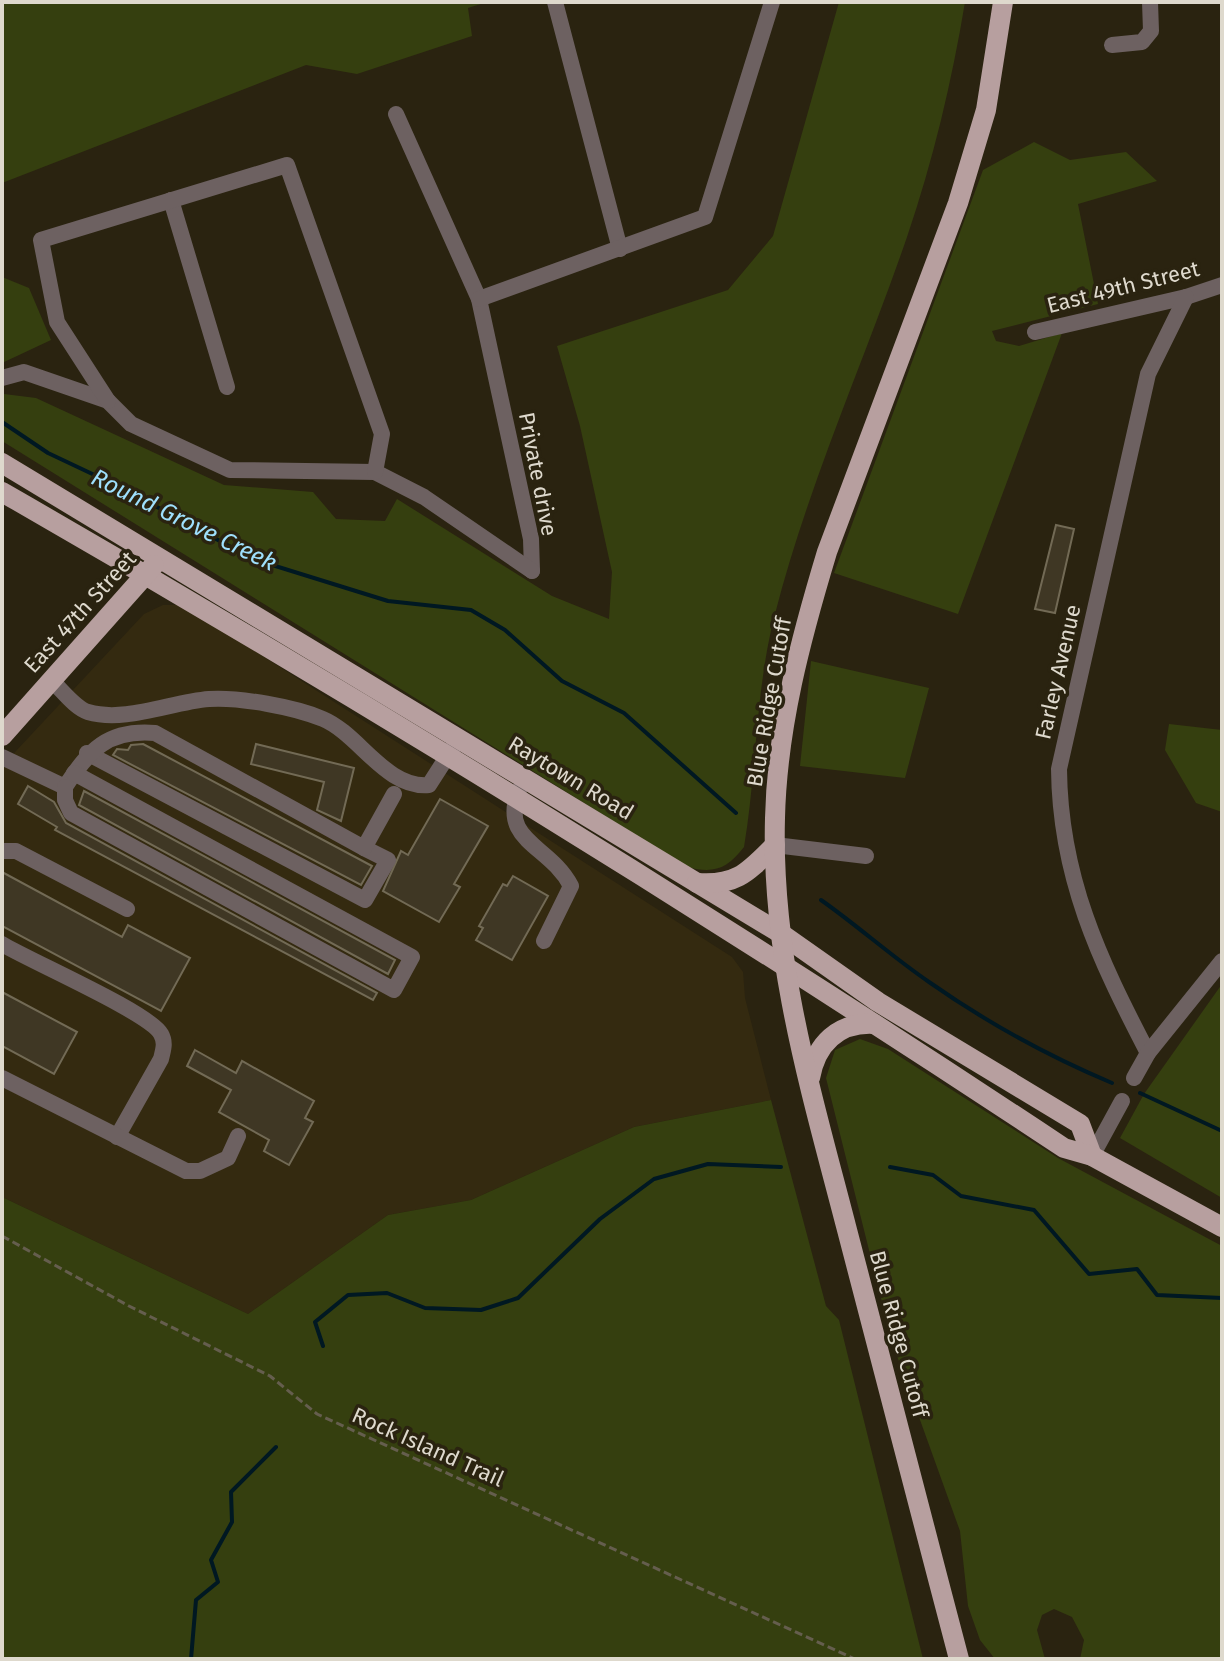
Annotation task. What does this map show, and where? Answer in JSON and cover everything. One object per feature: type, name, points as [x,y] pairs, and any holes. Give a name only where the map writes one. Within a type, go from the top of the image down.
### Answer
[{"type":"main road","name":"Blue Ridge Cutoff","points":[[959,1659],[794,1027],[783,962],[775,845],[779,760],[810,608],[827,552],[958,203],[986,110],[1003,2]]},
{"type":"main road","name":"Raytown Road","points":[[2,463],[161,556],[780,933],[878,1002],[1080,1124],[1092,1156]]},
{"type":"main road","name":"Raytown Road","points":[[2,492],[148,574],[783,962],[1064,1148],[1092,1156],[1222,1227]]},
{"type":"main road","name":"East 47th Street","points":[[2,736],[161,556]]},
{"type":"main road","points":[[697,883],[729,882],[742,876],[775,845]]},
{"type":"main road","points":[[809,1082],[812,1064],[825,1041],[847,1027],[874,1024]]},
{"type":"street","points":[[555,2],[620,249]]},
{"type":"street","points":[[479,299],[705,217],[772,2]]},
{"type":"street","points":[[1112,45],[1142,42],[1151,31],[1150,2]]},
{"type":"street","name":"Private drive","points":[[375,472],[382,434],[287,165],[41,240],[57,322],[108,401],[131,424],[230,470],[375,472],[424,497],[532,571],[531,539],[479,299],[396,114]]},
{"type":"street","points":[[171,200],[227,387]]},
{"type":"street","name":"East 49th Street","points":[[1035,332],[1186,297],[1222,285]]},
{"type":"street","name":"Farley Avenue","points":[[1148,1053],[1082,916],[1059,815],[1059,769],[1148,374],[1186,297]]},
{"type":"street","name":"Private drive","points":[[2,378],[24,372],[108,401]]},
{"type":"street","points":[[52,681],[84,711],[104,715],[211,699],[253,702],[324,719],[400,779],[418,786],[429,785],[459,738]]},
{"type":"street","points":[[2,757],[69,780],[412,957],[394,990],[71,813],[65,800],[69,780],[87,753],[109,740],[136,731],[155,733],[388,860],[365,900],[87,753]]},
{"type":"street","points":[[524,777],[511,809],[514,826],[563,871],[571,886],[544,941]]},
{"type":"street","points":[[364,848],[394,794]]},
{"type":"street","points":[[775,845],[866,856]]},
{"type":"street","points":[[2,851],[16,851],[127,909]]},
{"type":"street","points":[[2,944],[105,997],[161,1032],[165,1045],[161,1059],[117,1137]]},
{"type":"street","points":[[1134,1078],[1148,1053],[1222,961]]},
{"type":"street","points":[[2,1078],[186,1171],[200,1171],[228,1158],[238,1136]]},
{"type":"street","points":[[1092,1156],[1122,1101]]},
{"type":"path","name":"Rock Island Trail","points":[[2,1236],[129,1306],[270,1376],[317,1414],[855,1659]]},
{"type":"shaded area","points":[[163,605],[183,605],[732,957],[743,972],[745,998],[771,1100],[634,1127],[471,1200],[388,1215],[248,1314],[2,1197],[2,766],[144,614]]},
{"type":"green space","points":[[2,2],[487,2],[468,8],[472,36],[357,74],[306,65],[2,183]]},
{"type":"green space","points":[[839,2],[965,2],[941,121],[916,208],[788,566],[768,643],[744,847],[726,865],[712,870],[687,867],[2,441],[4,394],[36,398],[224,485],[313,492],[336,519],[385,521],[397,499],[552,596],[609,619],[612,572],[580,426],[557,346],[728,290],[773,236]]},
{"type":"green space","points":[[1034,142],[1070,160],[1126,152],[1157,181],[1078,204],[1098,304],[992,331],[996,341],[1019,346],[1062,333],[958,614],[834,573],[983,170]]},
{"type":"green space","points":[[2,277],[29,288],[51,340],[2,363]]},
{"type":"green space","points":[[811,661],[929,688],[905,778],[800,766]]},
{"type":"green space","points":[[1169,724],[1222,730],[1222,812],[1196,803],[1165,750]]},
{"type":"green space","points":[[1222,984],[1222,1198],[1120,1138],[1144,1094]]},
{"type":"green space","points":[[860,1039],[888,1049],[1058,1158],[1222,1246],[1222,1659],[1080,1659],[1084,1640],[1072,1617],[1054,1609],[1042,1615],[1037,1630],[1045,1659],[995,1659],[980,1640],[968,1606],[960,1531],[892,1342],[826,1078],[835,1050]]},
{"type":"green space","points":[[771,1100],[826,1306],[839,1320],[923,1659],[2,1659],[2,1197],[248,1314],[388,1215],[471,1200],[634,1127]]},
{"type":"building","points":[[1056,525],[1074,529],[1055,613],[1035,609]]},
{"type":"building","points":[[143,744],[372,866],[361,885],[113,755],[117,749],[128,750],[131,745]]},
{"type":"building","points":[[256,744],[354,768],[341,821],[317,810],[324,782],[251,764]]},
{"type":"building","points":[[28,786],[54,802],[66,823],[377,993],[373,1000],[55,830],[57,827],[18,804]]},
{"type":"building","points":[[84,791],[395,960],[388,974],[79,805]]},
{"type":"building","points":[[440,799],[488,826],[454,884],[460,887],[439,922],[383,891],[401,851],[408,855]]},
{"type":"building","points":[[2,872],[122,937],[128,925],[190,958],[161,1011],[2,926]]},
{"type":"building","points":[[513,876],[548,896],[512,960],[476,940],[483,928],[479,926],[503,884],[507,886]]},
{"type":"building","points":[[2,992],[77,1032],[54,1074],[2,1046]]},
{"type":"building","points":[[195,1050],[236,1073],[242,1061],[314,1101],[305,1118],[313,1122],[289,1165],[264,1151],[269,1140],[219,1112],[231,1090],[187,1066]]},
{"type":"waterway","name":"Round Grove Creek","points":[[2,422],[48,453],[122,488],[253,559],[388,601],[471,610],[505,630],[562,681],[624,713],[736,813]]},
{"type":"waterway","name":"Round Grove Creek","points":[[821,900],[915,972],[973,1011],[1041,1050],[1112,1083]]},
{"type":"waterway","name":"Round Grove Creek","points":[[1140,1093],[1222,1131]]},
{"type":"waterway","points":[[323,1346],[315,1322],[348,1295],[387,1293],[425,1308],[481,1310],[518,1298],[600,1219],[654,1179],[708,1164],[781,1167]]},
{"type":"waterway","points":[[890,1167],[933,1175],[961,1196],[1034,1210],[1089,1274],[1137,1269],[1157,1295],[1222,1298]]},
{"type":"waterway","points":[[191,1659],[196,1600],[218,1582],[211,1560],[232,1522],[231,1492],[276,1447]]}]
